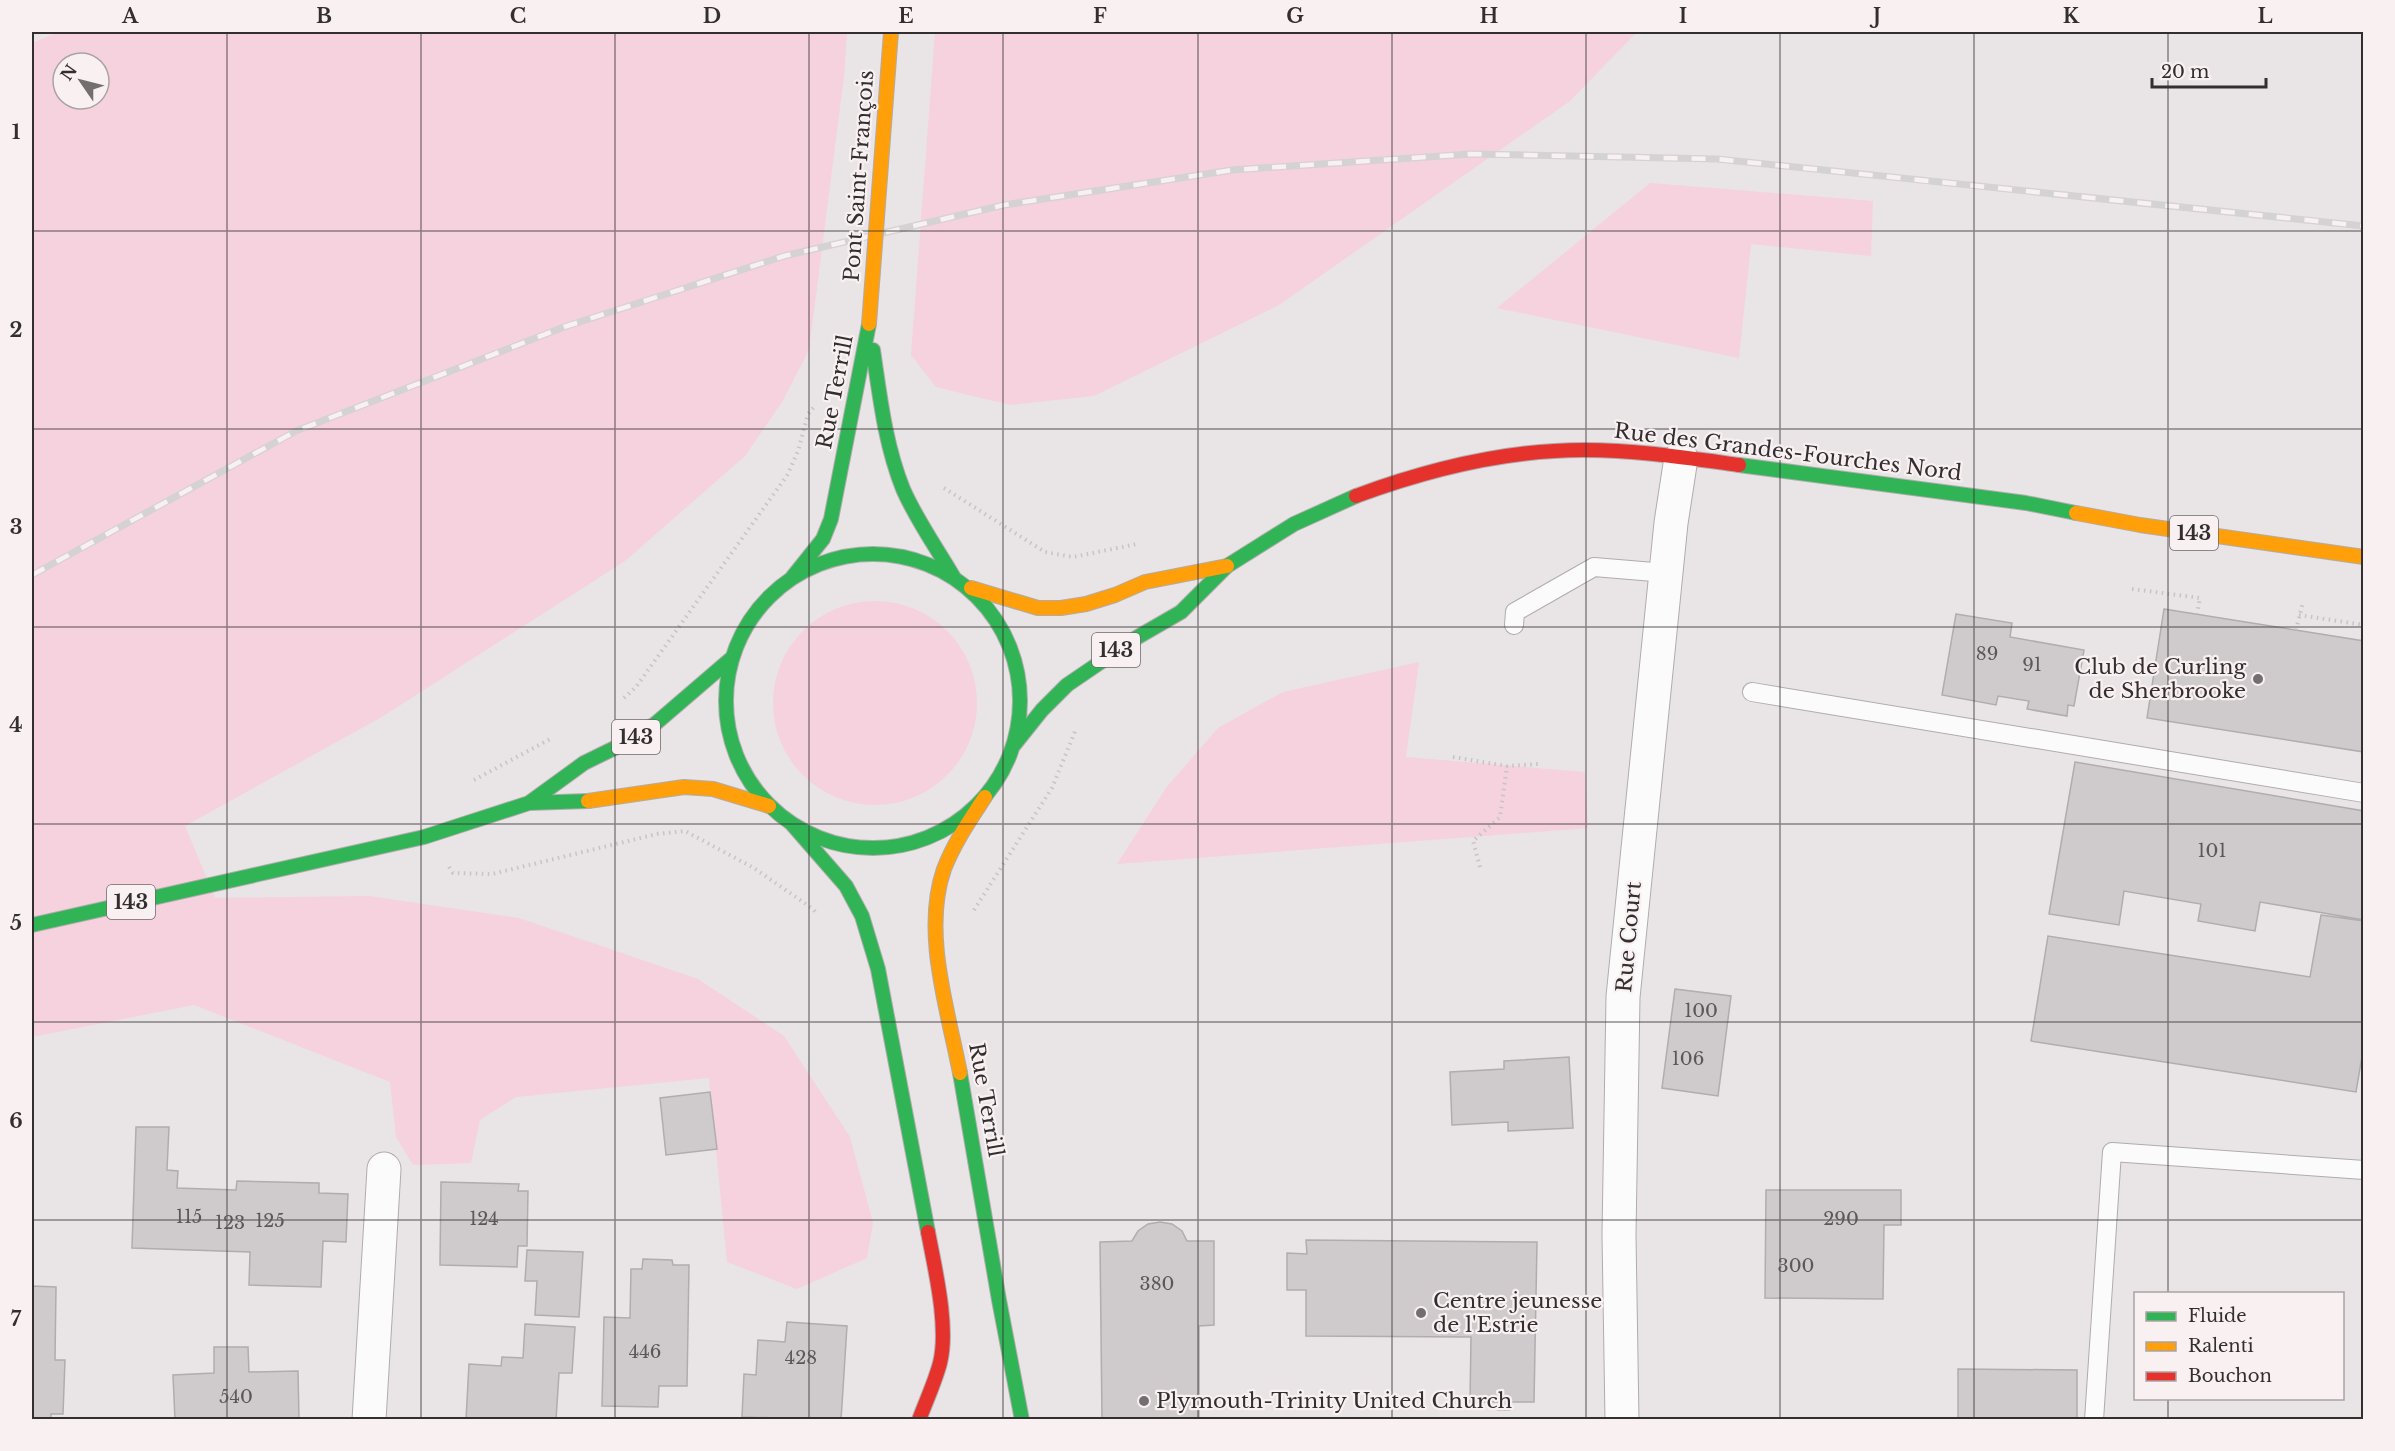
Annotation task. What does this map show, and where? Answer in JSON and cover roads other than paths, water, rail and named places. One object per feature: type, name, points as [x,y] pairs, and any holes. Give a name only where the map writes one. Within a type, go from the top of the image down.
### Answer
[{"type":"main road","name":"Pont Saint-François","points":[[870,324],[891,32]]},
{"type":"main road","name":"Rue Terrill","points":[[870,324],[882,406],[894,464],[912,509],[953,576]]},
{"type":"main road","name":"Rue Terrill","points":[[791,579],[823,539],[831,519],[870,324]]},
{"type":"main road","name":"Rue des Grandes-Fourches Nord","points":[[1014,745],[1042,710],[1067,685],[1136,638],[1181,612],[1227,567],[1294,524],[1348,499],[1407,477],[1457,465],[1524,454],[1584,450],[1681,458],[2026,503],[2140,525],[2364,557]]},
{"type":"main road","name":"143","points":[[854,554],[889,554],[922,561],[953,576],[967,586],[996,618],[1015,658],[1021,701],[1014,745],[1002,772],[985,797],[959,821],[927,838],[893,847],[857,848],[823,839],[791,823],[769,806],[749,780],[735,752],[727,720],[726,688],[733,657],[746,627],[766,600],[791,579],[821,563],[854,554]]},
{"type":"main road","name":"Rue des Grandes-Fourches Nord","points":[[967,586],[1038,608],[1061,608],[1086,604],[1145,582],[1227,567]]},
{"type":"main road","name":"143","points":[[529,803],[584,763],[629,741],[655,724],[733,657]]},
{"type":"main road","name":"143","points":[[32,925],[424,837],[529,803],[601,801],[684,787],[712,789],[769,806]]},
{"type":"main road","name":"Rue Terrill","points":[[985,797],[957,838],[946,864],[937,898],[935,930],[938,962],[974,1150],[1007,1353],[1022,1419]]},
{"type":"main road","points":[[791,823],[846,886],[862,916],[878,969],[937,1277],[943,1342],[940,1363],[919,1419]]},
{"type":"street","name":"Rue Court","points":[[1622,1419],[1619,1235],[1623,997],[1640,811],[1671,523],[1681,458]]},
{"type":"street","points":[[369,1419],[384,1169]]},
{"type":"lane","points":[[1514,625],[1515,612],[1594,567],[1666,573]]},
{"type":"lane","points":[[1752,692],[2364,793]]},
{"type":"lane","points":[[2094,1419],[2112,1152],[2364,1170]]},
{"type":"railway","points":[[32,575],[296,431],[564,327],[784,256],[1004,205],[1232,170],[1471,154],[1717,159],[2364,226]]},
{"type":"place","name":"Club de Curling de Sherbrooke","points":[[2258,679]]},
{"type":"place","name":"Centre jeunesse de l'Estrie","points":[[1421,1313]]},
{"type":"place","name":"Plymouth-Trinity United Church","points":[[1144,1401]]}]
